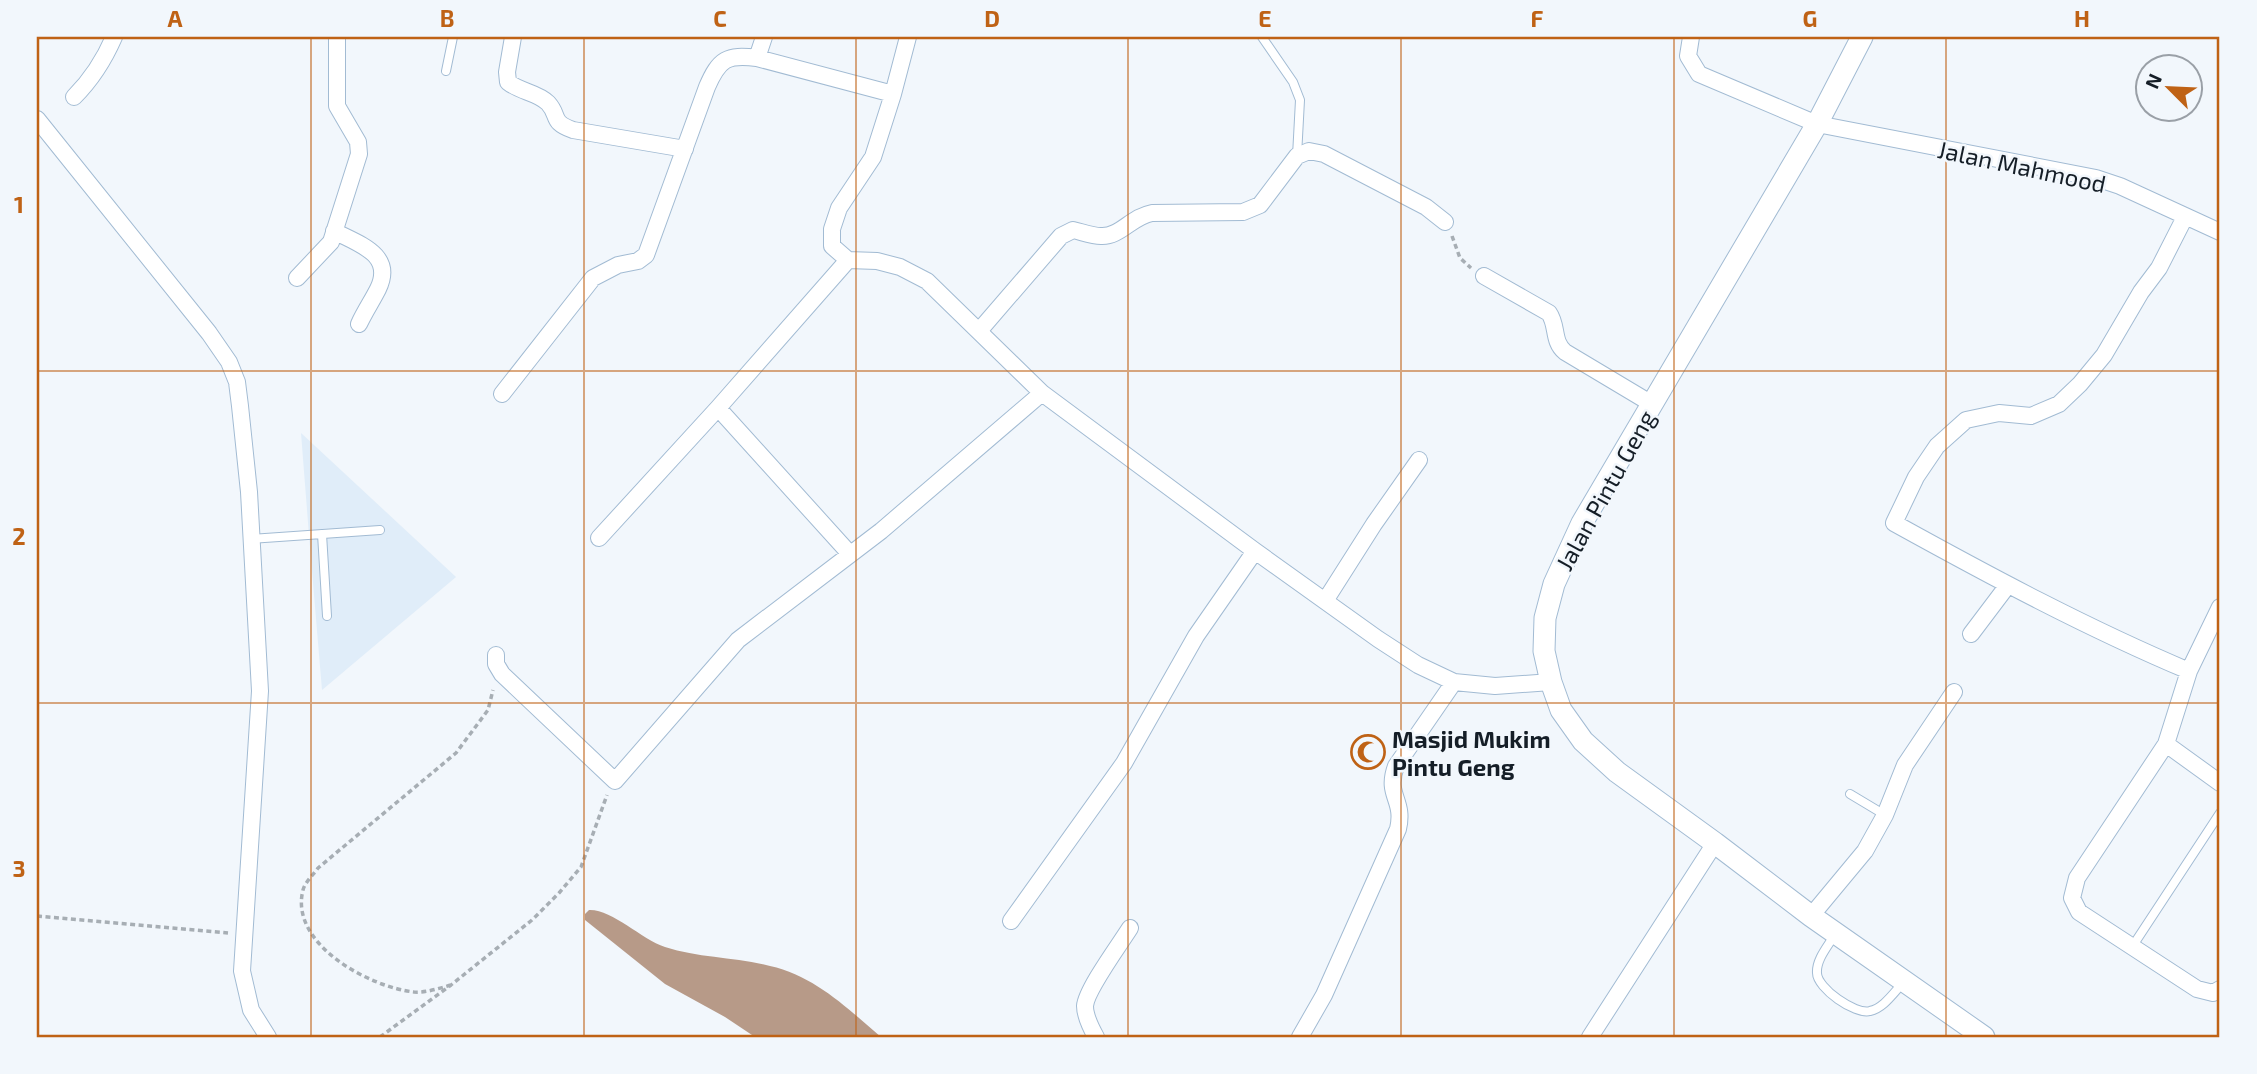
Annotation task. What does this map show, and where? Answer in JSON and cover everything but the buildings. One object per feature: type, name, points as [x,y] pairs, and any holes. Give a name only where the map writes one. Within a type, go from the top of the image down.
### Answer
[{"type":"main road","name":"Jalan Pintu Geng","points":[[1863,37],[1817,124],[1582,523],[1554,584],[1545,618],[1544,651],[1561,710],[1583,741],[1617,772],[1835,934],[1983,1037]]},
{"type":"street","points":[[74,97],[90,81],[105,59],[114,37]]},
{"type":"street","points":[[297,278],[331,242],[359,154],[358,142],[337,106],[337,37]]},
{"type":"street","points":[[513,37],[507,72],[509,82],[516,88],[541,97],[551,106],[561,126],[685,149]]},
{"type":"street","points":[[757,58],[764,37]]},
{"type":"street","points":[[908,37],[873,157],[839,208],[832,229],[832,246],[848,260],[877,261],[900,267],[928,281],[1042,393],[1255,551],[1418,665],[1454,682],[1495,686],[1551,682]]},
{"type":"street","name":"Jalan Mahmood","points":[[1690,37],[1688,56],[1699,74],[1817,124],[2096,178],[2120,186],[2220,232]]},
{"type":"street","points":[[502,394],[593,278],[618,265],[638,261],[646,255],[707,87],[717,67],[734,56],[757,58],[893,94]]},
{"type":"street","points":[[37,119],[209,333],[229,362],[237,382],[251,539],[260,691],[242,971],[251,1010],[268,1037]]},
{"type":"street","points":[[979,331],[1060,236],[1073,230],[1102,237],[1116,233],[1139,216],[1152,214],[1243,212],[1260,205],[1297,156],[1309,151],[1324,154],[1426,207],[1445,222]]},
{"type":"street","points":[[2185,217],[2158,268],[2104,355],[2080,384],[2059,404],[2031,416],[1999,413],[1966,420],[1937,446],[1916,477],[1894,523],[2129,646],[2189,671]]},
{"type":"street","points":[[334,231],[372,251],[380,259],[383,268],[378,288],[359,324]]},
{"type":"street","points":[[599,538],[848,260]]},
{"type":"street","points":[[1484,276],[1549,313],[1554,322],[1556,340],[1565,352],[1652,404]]},
{"type":"street","points":[[496,659],[502,674],[615,781],[738,640],[881,531],[1042,393]]},
{"type":"street","points":[[718,408],[850,554]]},
{"type":"street","points":[[1325,601],[1419,460]]},
{"type":"street","points":[[1011,921],[1124,763],[1196,636],[1255,551]]},
{"type":"street","points":[[1971,634],[2008,585]]},
{"type":"street","points":[[2220,607],[2189,671],[2166,744],[2077,878],[2072,898],[2079,912],[2197,989],[2213,993],[2220,989]]},
{"type":"street","points":[[1300,1037],[1324,995],[1398,829],[1401,809],[1391,789],[1396,766],[1454,682]]},
{"type":"street","points":[[1811,916],[1865,851],[1885,815],[1905,765],[1954,692]]},
{"type":"street","points":[[2166,744],[2220,783]]},
{"type":"street","points":[[1590,1037],[1715,843]]},
{"type":"street","points":[[1096,1037],[1085,1005],[1090,992],[1130,928]]},
{"type":"lane","points":[[446,71],[453,37]]},
{"type":"lane","points":[[1262,37],[1293,82],[1300,100],[1297,156]]},
{"type":"lane","points":[[251,539],[380,530]]},
{"type":"lane","points":[[322,534],[327,617]]},
{"type":"lane","points":[[1850,794],[1885,815]]},
{"type":"lane","points":[[2132,947],[2220,813]]},
{"type":"lane","points":[[1835,934],[1818,962],[1818,980],[1853,1009],[1863,1012],[1880,1007],[1904,982]]},
{"type":"path","points":[[1445,222],[1460,258],[1484,276]]},
{"type":"path","points":[[451,985],[418,993],[387,987],[357,973],[313,939],[302,915],[303,888],[318,868],[456,753],[490,707],[496,659]]},
{"type":"path","points":[[380,1037],[451,985],[532,920],[581,867],[609,788],[615,781]]},
{"type":"path","points":[[37,916],[244,935]]},
{"type":"shaded area","points":[[301,433],[456,577],[322,690],[309,535]]},
{"type":"shaded area","points":[[589,910],[607,914],[665,947],[757,963],[802,977],[830,994],[881,1037],[755,1037],[665,984],[585,920],[585,914]]},
{"type":"place","name":"Masjid Mukim Pintu Geng","points":[[1368,752]]}]
